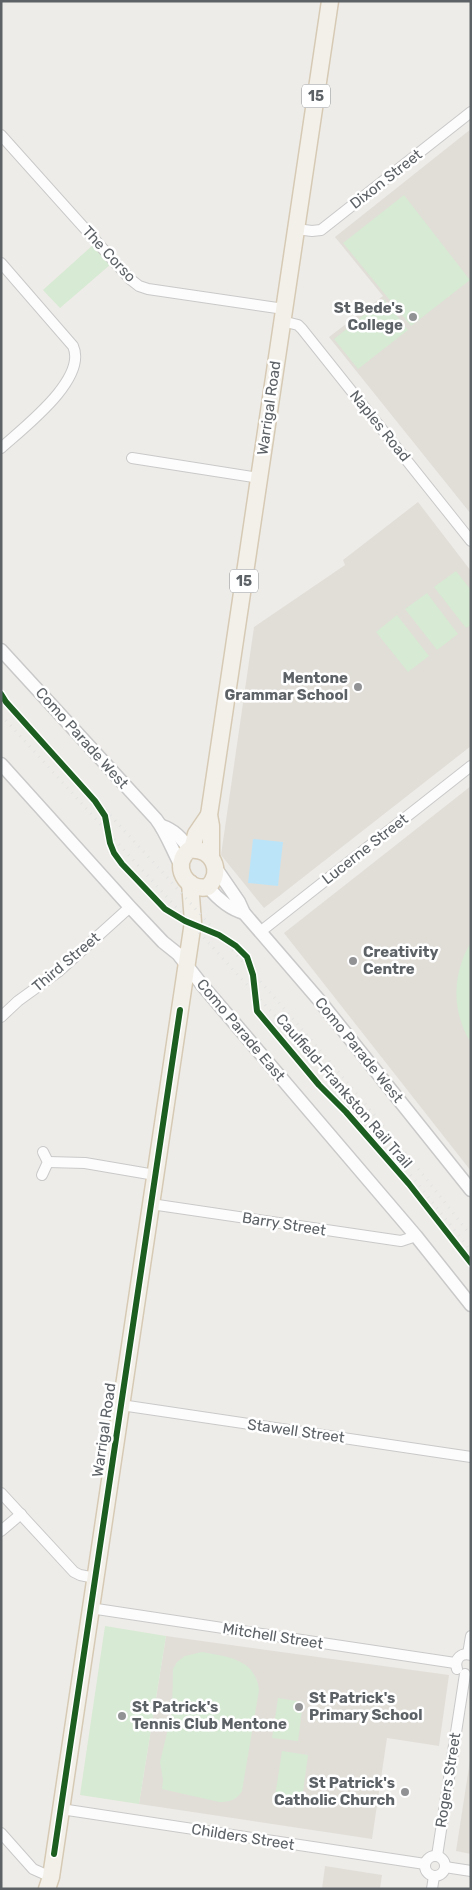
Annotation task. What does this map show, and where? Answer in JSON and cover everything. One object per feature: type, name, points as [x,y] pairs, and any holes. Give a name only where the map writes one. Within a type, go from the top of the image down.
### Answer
[{"type":"main road","name":"Warrigal Road","points":[[213,862],[209,815],[330,1]]},
{"type":"main road","name":"Warrigal Road","points":[[187,854],[196,834],[209,815]]},
{"type":"main road","points":[[201,886],[185,878],[187,854],[200,850],[213,862]]},
{"type":"main road","name":"15","points":[[201,886],[214,879],[213,862]]},
{"type":"main road","name":"Warrigal Road","points":[[50,1885],[186,966],[193,922],[202,905],[201,886]]},
{"type":"street","name":"Dixon Street","points":[[296,228],[312,231],[321,230],[471,112]]},
{"type":"street","name":"The Corso","points":[[1,134],[105,252],[139,286],[283,315]]},
{"type":"street","points":[[1,263],[73,346],[76,353],[71,374],[60,393],[1,448]]},
{"type":"street","name":"Naples Road","points":[[283,315],[302,328],[471,541]]},
{"type":"street","points":[[132,458],[259,478]]},
{"type":"street","name":"Como Parade West","points":[[1,650],[162,826],[169,845],[187,854]]},
{"type":"street","name":"Como Parade East","points":[[1,764],[163,942],[178,954],[186,966],[416,1236],[471,1305]]},
{"type":"street","name":"Lucerne Street","points":[[260,932],[471,766]]},
{"type":"street","name":"Como Parade West","points":[[213,862],[240,902],[244,913],[325,1008],[471,1190]]},
{"type":"street","name":"Como Parade West","points":[[201,886],[236,911],[244,913]]},
{"type":"street","name":"Third Street","points":[[1,1017],[58,972],[130,906]]},
{"type":"street","points":[[42,1174],[45,1157],[155,1175]]},
{"type":"street","name":"Barry Street","points":[[150,1204],[401,1241],[416,1236]]},
{"type":"street","name":"Stawell Street","points":[[121,1404],[471,1457]]},
{"type":"street","points":[[1,1493],[74,1572],[95,1578]]},
{"type":"street","points":[[1,1531],[21,1514]]},
{"type":"street","name":"Mitchell Street","points":[[90,1608],[455,1664]]},
{"type":"street","points":[[468,1674],[459,1672],[455,1664],[458,1657],[470,1654],[471,1636]]},
{"type":"street","name":"Rogers Street","points":[[437,1856],[468,1674]]},
{"type":"street","name":"Childers Street","points":[[60,1809],[425,1864]]},
{"type":"street","points":[[1,1833],[50,1885]]},
{"type":"street","points":[[437,1856],[442,1859],[445,1867],[440,1875],[434,1876],[428,1874],[425,1864],[428,1858],[437,1856]]},
{"type":"street","points":[[445,1867],[471,1871]]},
{"type":"street","points":[[432,1889],[434,1876]]},
{"type":"shaded area","name":"St Bede's College","points":[[471,129],[471,514],[329,337],[383,296],[335,237]]},
{"type":"shaded area","name":"Mentone Grammar School","points":[[418,502],[471,571],[471,746],[264,908],[221,855],[254,627],[345,565],[343,560]]},
{"type":"shaded area","points":[[471,786],[471,1171],[284,933]]},
{"type":"shaded area","name":"St Patrick's Primary School","points":[[166,1636],[449,1675],[439,1746],[387,1738],[372,1839],[139,1804]]},
{"type":"shaded area","points":[[471,1754],[471,1854],[456,1851]]},
{"type":"shaded area","points":[[325,1866],[382,1875],[380,1889],[322,1889]]},
{"type":"green space","points":[[404,195],[470,280],[411,326],[343,243]]},
{"type":"green space","points":[[93,245],[111,264],[60,308],[43,290]]},
{"type":"green space","points":[[384,299],[408,330],[358,369],[334,339]]},
{"type":"green space","points":[[456,571],[471,590],[471,625],[466,628],[434,587]]},
{"type":"green space","points":[[427,593],[458,634],[437,650],[405,609]]},
{"type":"green space","points":[[397,615],[429,656],[408,672],[376,632]]},
{"type":"green space","points":[[471,942],[471,1043],[464,1031],[460,1018],[456,992],[460,967]]},
{"type":"green space","name":"St Patrick's Tennis Club Mentone","points":[[105,1626],[166,1636],[139,1804],[80,1795]]},
{"type":"green space","points":[[202,1652],[230,1658],[246,1665],[252,1671],[259,1690],[242,1791],[235,1798],[226,1802],[162,1789],[163,1780],[160,1762],[172,1712],[173,1669],[177,1662],[185,1656]]},
{"type":"green space","points":[[278,1698],[303,1702],[298,1741],[272,1738]]},
{"type":"green space","points":[[282,1751],[308,1755],[301,1807],[274,1803]]},
{"type":"water","points":[[253,839],[283,842],[278,886],[248,883]]},
{"type":"railway","points":[[1,697],[242,961],[359,1097],[471,1236]]},
{"type":"railway","points":[[1,715],[320,1065],[392,1151],[471,1251]]},
{"type":"cycle path","name":"Caulfield-Frankston Rail Trail","points":[[1,694],[6,702],[95,801],[105,816],[110,843],[122,864],[165,909],[185,921],[219,935],[236,946],[247,957],[253,975],[257,1011],[319,1085],[346,1112],[409,1184],[471,1263]]},
{"type":"cycle path","points":[[54,1854],[180,1010]]},
{"type":"place","name":"St Bede's College","points":[[413,317]]},
{"type":"place","name":"Mentone Grammar School","points":[[358,687]]},
{"type":"place","name":"Creativity Centre","points":[[353,961]]},
{"type":"place","name":"St Patrick's Primary School","points":[[299,1707]]},
{"type":"place","name":"St Patrick's Tennis Club Mentone","points":[[122,1716]]},
{"type":"place","name":"St Patrick's Catholic Church","points":[[405,1792]]}]
